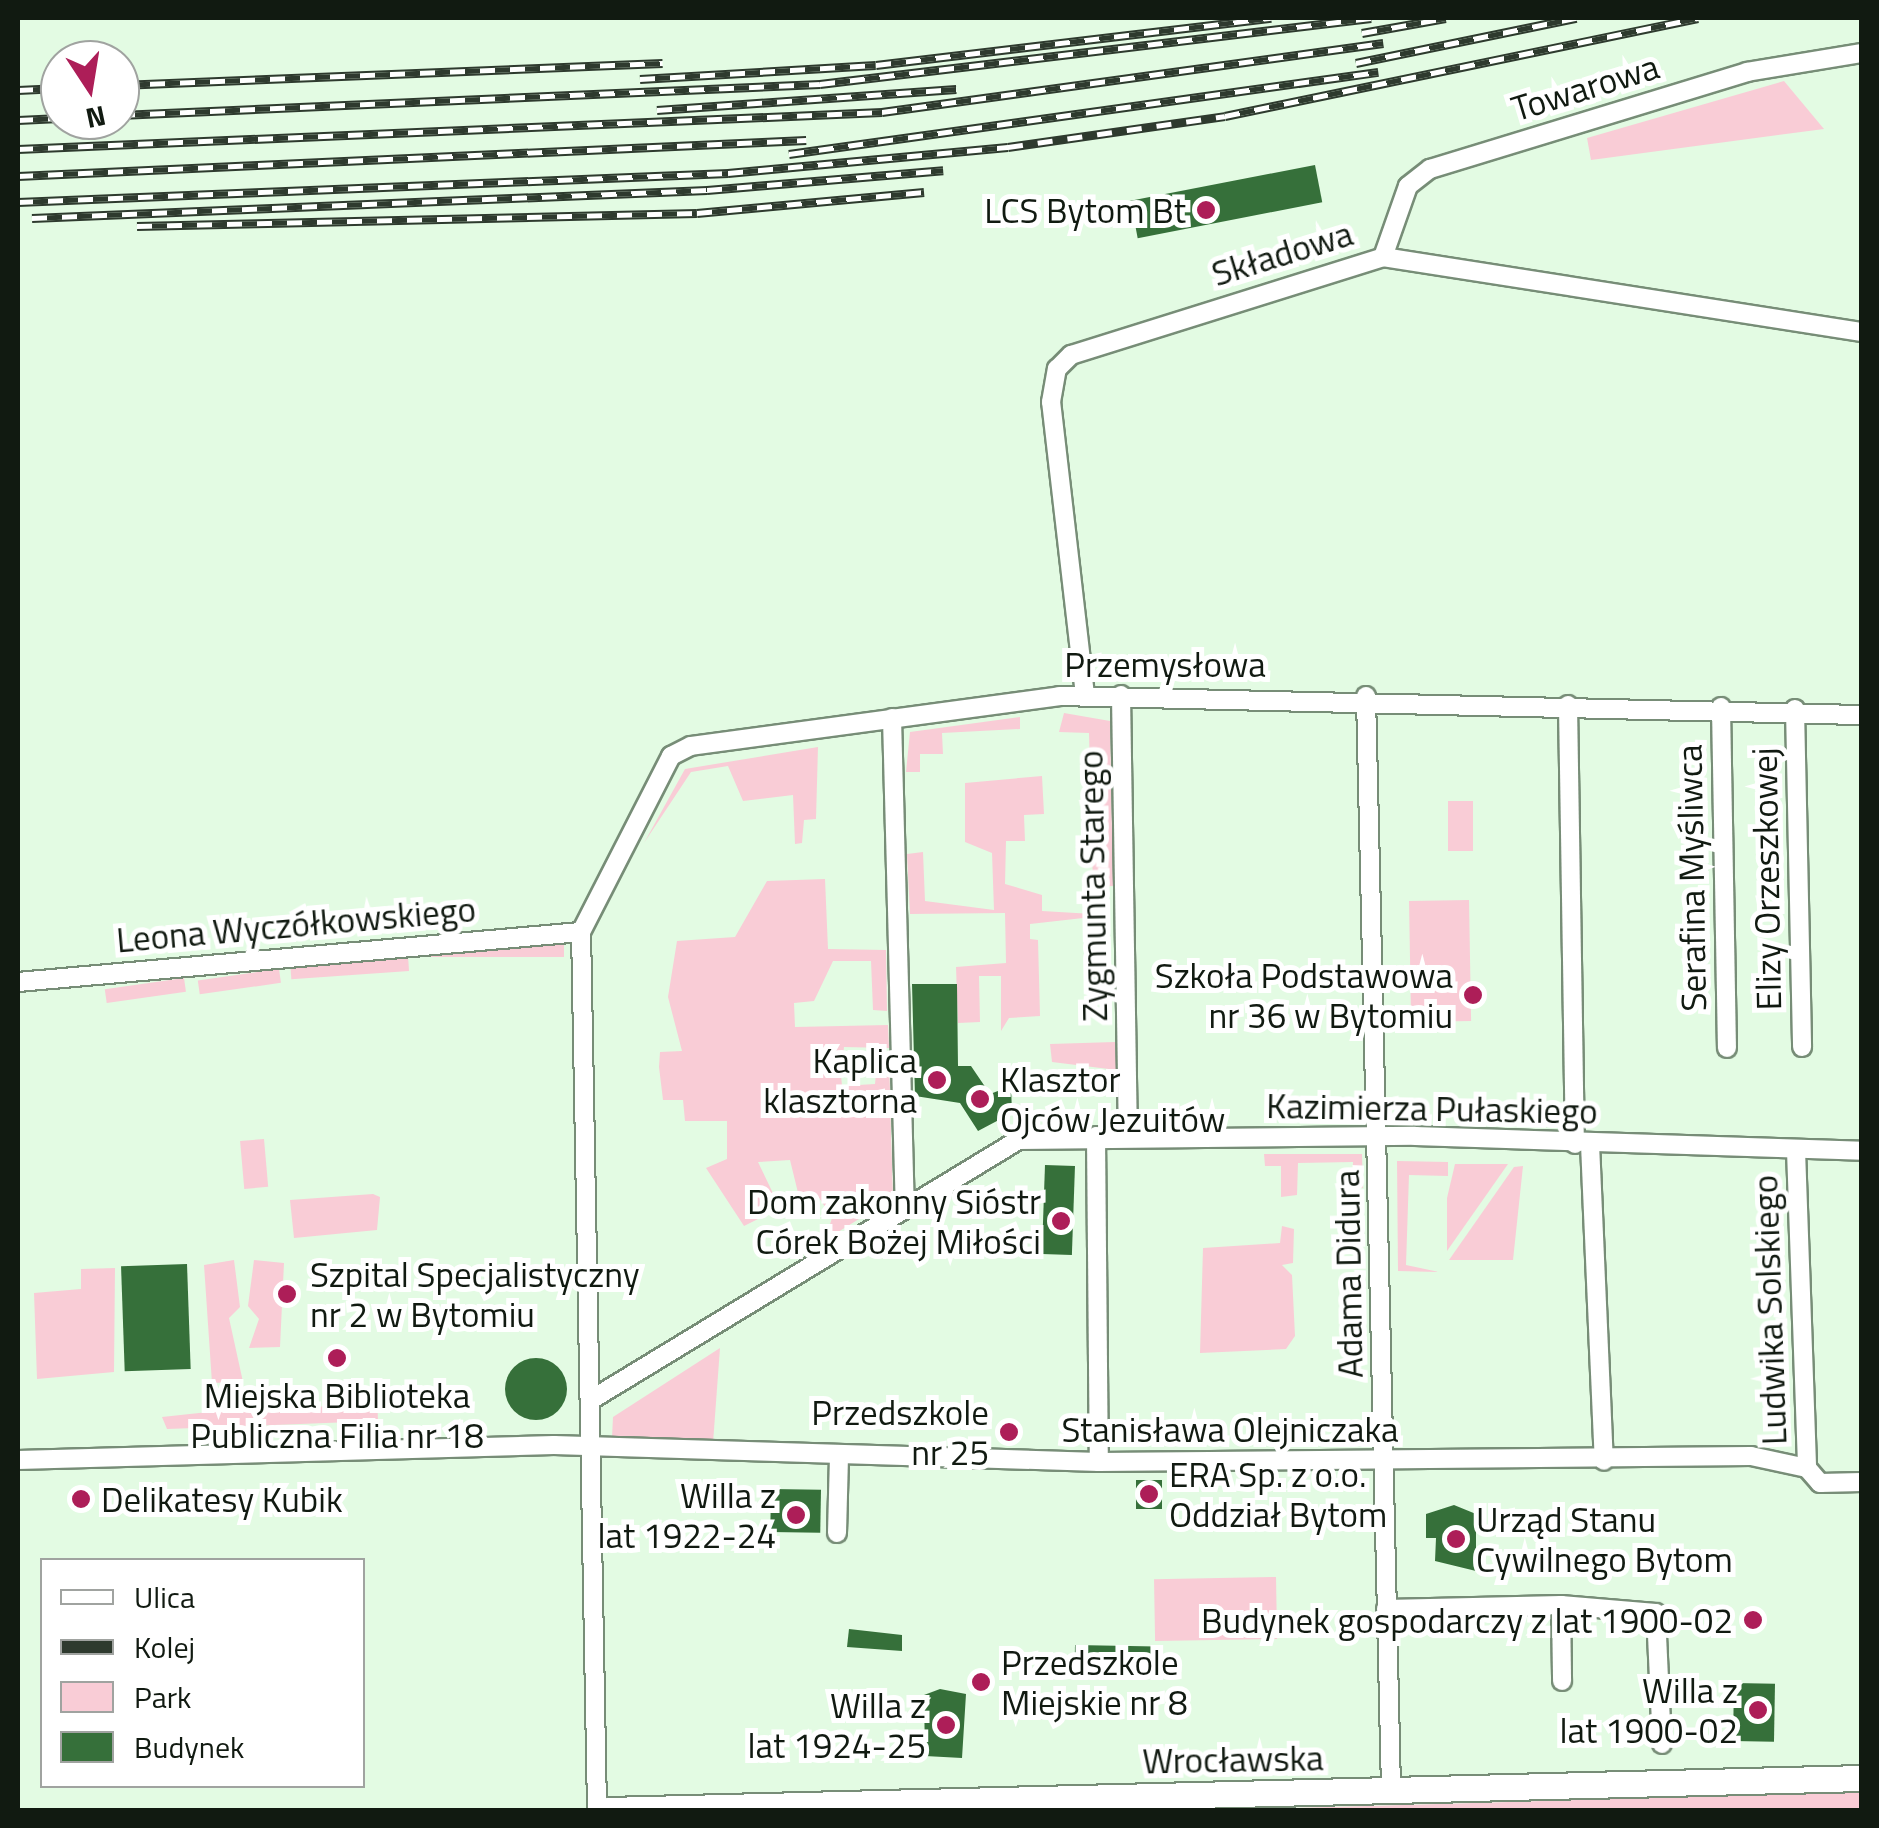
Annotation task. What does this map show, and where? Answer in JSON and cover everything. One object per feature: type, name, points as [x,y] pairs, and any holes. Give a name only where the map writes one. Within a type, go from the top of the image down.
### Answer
[{"type":"main road","name":"Wrocławska","points":[[607,1810],[1862,1778]]},
{"type":"street","name":"Towarowa","points":[[1383,257],[1408,186],[1430,169],[1748,72],[1862,52]]},
{"type":"street","name":"Składowa","points":[[1085,695],[1052,402],[1057,369],[1113,340],[1383,257],[1862,332]]},
{"type":"street","name":"Przemysłowa","points":[[581,932],[671,756],[692,746],[1085,695],[1366,696],[1568,705],[1795,708],[1862,715]]},
{"type":"street","name":"Zygmunta Starego","points":[[1121,695],[1128,1136]]},
{"type":"street","name":"Adama Didura","points":[[1366,696],[1391,1790]]},
{"type":"street","points":[[1568,705],[1582,1144],[1604,1461]]},
{"type":"street","name":"Serafina Myśliwca","points":[[1721,707],[1727,1048]]},
{"type":"street","name":"Elizy Orzeszkowej","points":[[1795,708],[1802,1048]]},
{"type":"street","points":[[892,718],[905,1208]]},
{"type":"street","points":[[581,932],[594,1398],[588,1451],[597,1810]]},
{"type":"street","name":"Leona Wyczółkowskiego","points":[[18,982],[581,932]]},
{"type":"street","name":"Kazimierza Pułaskiego","points":[[594,1398],[1019,1140],[1096,1136],[1378,1136],[1862,1151]]},
{"type":"street","points":[[1096,1136],[1100,1462]]},
{"type":"street","name":"Ludwika Solskiego","points":[[1796,1150],[1806,1468]]},
{"type":"street","name":"Stanisława Olejniczaka","points":[[18,1460],[588,1451],[1100,1462],[1604,1461],[1751,1456],[1806,1468],[1820,1484],[1862,1482]]},
{"type":"street","points":[[837,1533],[838,1457]]},
{"type":"street","points":[[1561,1605],[1562,1681]]},
{"type":"street","points":[[1386,1609],[1561,1605],[1656,1613],[1662,1744]]},
{"type":"green space","points":[[1784,81],[1824,129],[1591,160],[1587,138]]},
{"type":"green space","points":[[1064,713],[1110,721],[1113,886],[1093,887],[1089,733],[1059,732]]},
{"type":"green space","points":[[1020,717],[1020,729],[942,733],[943,754],[920,754],[920,772],[906,772],[910,732]]},
{"type":"green space","points":[[818,747],[816,819],[804,820],[802,843],[795,844],[793,795],[743,801],[728,766],[691,772],[644,843],[685,769]]},
{"type":"green space","points":[[1042,776],[1044,814],[1024,815],[1025,841],[1006,841],[1005,884],[1042,895],[1042,911],[1110,915],[1030,924],[1030,939],[1038,940],[1040,1016],[1009,1018],[1001,1031],[1001,976],[979,976],[980,1022],[958,1023],[956,967],[1006,963],[1005,913],[910,914],[907,854],[923,852],[925,901],[994,910],[992,853],[965,842],[965,783]]},
{"type":"green space","points":[[1448,801],[1473,801],[1473,851],[1448,851]]},
{"type":"green space","points":[[825,879],[828,949],[886,950],[887,1011],[873,1010],[871,961],[833,961],[814,1001],[794,1003],[795,1027],[888,1025],[889,1048],[844,1047],[841,1075],[842,1086],[875,1084],[877,1064],[889,1064],[890,1090],[827,1092],[823,1115],[837,1115],[838,1101],[890,1100],[893,1198],[825,1240],[832,1218],[818,1196],[801,1205],[790,1160],[758,1162],[780,1208],[744,1226],[706,1168],[727,1159],[727,1121],[685,1121],[683,1100],[663,1100],[659,1067],[660,1052],[682,1051],[668,997],[677,941],[735,937],[767,881]]},
{"type":"green space","points":[[1469,900],[1471,1021],[1411,1022],[1409,901]]},
{"type":"green space","points":[[418,942],[564,942],[564,957],[418,957]]},
{"type":"green space","points":[[408,956],[409,971],[291,979],[290,964]]},
{"type":"green space","points":[[279,969],[281,983],[200,994],[198,980]]},
{"type":"green space","points":[[184,978],[186,992],[107,1003],[105,989]]},
{"type":"green space","points":[[1115,1042],[1117,1070],[1052,1062],[1050,1044]]},
{"type":"green space","points":[[264,1139],[268,1187],[244,1189],[240,1141]]},
{"type":"green space","points":[[1264,1154],[1362,1154],[1363,1188],[1352,1188],[1353,1162],[1298,1163],[1297,1195],[1281,1197],[1281,1166],[1265,1166]]},
{"type":"green space","points":[[1397,1161],[1448,1162],[1448,1176],[1409,1175],[1406,1265],[1439,1272],[1398,1271]]},
{"type":"green space","points":[[1455,1164],[1508,1164],[1447,1251],[1447,1198]]},
{"type":"green space","points":[[1523,1166],[1513,1260],[1449,1260],[1514,1167]]},
{"type":"green space","points":[[373,1194],[380,1197],[377,1230],[294,1238],[290,1200]]},
{"type":"green space","points":[[1282,1226],[1294,1229],[1293,1263],[1282,1265],[1292,1275],[1295,1336],[1286,1349],[1200,1353],[1203,1248],[1280,1243]]},
{"type":"green space","points":[[234,1260],[240,1307],[229,1318],[243,1382],[212,1383],[204,1265]]},
{"type":"green space","points":[[254,1260],[284,1263],[280,1347],[249,1348],[259,1319],[248,1306]]},
{"type":"green space","points":[[115,1268],[114,1372],[37,1379],[34,1293],[81,1289],[81,1269]]},
{"type":"green space","points":[[720,1348],[713,1443],[612,1438],[613,1417]]},
{"type":"green space","points":[[353,1390],[353,1400],[377,1393],[378,1421],[167,1429],[162,1417],[236,1409],[236,1395],[244,1395],[241,1412],[253,1411],[254,1394],[255,1409],[335,1406],[330,1391]]},
{"type":"green space","points":[[1276,1577],[1277,1639],[1155,1641],[1154,1579]]},
{"type":"green space","points":[[1861,1792],[1861,1810],[1215,1810],[1368,1806]]},
{"type":"building","name":"LCS Bytom Bt","points":[[1315,165],[1322,202],[1138,238],[1130,201]]},
{"type":"building","points":[[912,984],[957,984],[958,1066],[971,1066],[990,1094],[1011,1086],[1012,1113],[978,1131],[960,1103],[915,1096]]},
{"type":"building","name":"Dom zakonny Sióstr Córek Bożej Miłości","points":[[1045,1165],[1075,1166],[1072,1255],[1042,1254]]},
{"type":"building","points":[[187,1264],[191,1369],[125,1371],[121,1266]]},
{"type":"building","points":[[536,1358],[558,1367],[567,1389],[558,1411],[536,1420],[514,1411],[505,1389],[514,1367]]},
{"type":"building","name":"ERA Sp. z o.o. Oddział Bytom","points":[[1136,1480],[1162,1480],[1162,1509],[1136,1509]]},
{"type":"building","name":"Willa z lat 1922-24","points":[[771,1489],[821,1490],[820,1533],[770,1532]]},
{"type":"building","name":"Urząd Stanu Cywilnego Bytom","points":[[1454,1505],[1476,1514],[1476,1571],[1435,1561],[1436,1538],[1426,1538],[1426,1514]]},
{"type":"building","points":[[849,1629],[902,1635],[902,1651],[847,1647]]},
{"type":"building","points":[[1075,1645],[1156,1646],[1155,1677],[1074,1676]]},
{"type":"building","name":"Willa z lat 1900-02","points":[[1734,1683],[1775,1684],[1774,1742],[1733,1741]]},
{"type":"building","name":"Willa z lat 1924-25","points":[[940,1689],[966,1694],[962,1758],[925,1756],[924,1695]]},
{"type":"railway","points":[[640,79],[876,65],[1271,18]]},
{"type":"railway","points":[[140,114],[820,84],[1371,18]]},
{"type":"railway","points":[[1362,33],[1446,18]]},
{"type":"railway","points":[[1356,63],[1576,18]]},
{"type":"railway","points":[[18,202],[728,173],[1008,147],[1225,116],[1698,18]]},
{"type":"railway","points":[[18,149],[882,112],[1383,43]]},
{"type":"railway","points":[[140,84],[663,63]]},
{"type":"railway","points":[[789,154],[1378,72]]},
{"type":"railway","points":[[18,90],[40,89]]},
{"type":"railway","points":[[657,110],[956,89]]},
{"type":"railway","points":[[18,120],[40,119]]},
{"type":"railway","points":[[18,176],[806,140]]},
{"type":"railway","points":[[32,218],[707,190],[943,170]]},
{"type":"railway","points":[[137,226],[697,213],[924,192]]},
{"type":"place","name":"LCS Bytom Bt","points":[[1206,210]]},
{"type":"place","name":"Szkoła Podstawowa nr 36 w Bytomiu","points":[[1473,995]]},
{"type":"place","name":"Kaplica klasztorna","points":[[937,1080]]},
{"type":"place","name":"Klasztor Ojców Jezuitów","points":[[980,1099]]},
{"type":"place","name":"Dom zakonny Sióstr Córek Bożej Miłości","points":[[1061,1221]]},
{"type":"place","name":"Szpital Specjalistyczny nr 2 w Bytomiu","points":[[287,1294]]},
{"type":"place","name":"Miejska Biblioteka Publiczna Filia nr 18","points":[[337,1358]]},
{"type":"place","name":"Przedszkole nr 25","points":[[1009,1432]]},
{"type":"place","name":"ERA Sp. z o.o. Oddział Bytom","points":[[1149,1494]]},
{"type":"place","name":"Delikatesy Kubik","points":[[81,1499]]},
{"type":"place","name":"Willa z lat 1922-24","points":[[796,1515]]},
{"type":"place","name":"Urząd Stanu Cywilnego Bytom","points":[[1456,1539]]},
{"type":"place","name":"Budynek gospodarczy z lat 1900-02","points":[[1753,1620]]},
{"type":"place","name":"Przedszkole Miejskie nr 8","points":[[981,1682]]},
{"type":"place","name":"Willa z lat 1900-02","points":[[1758,1710]]},
{"type":"place","name":"Willa z lat 1924-25","points":[[946,1725]]}]
